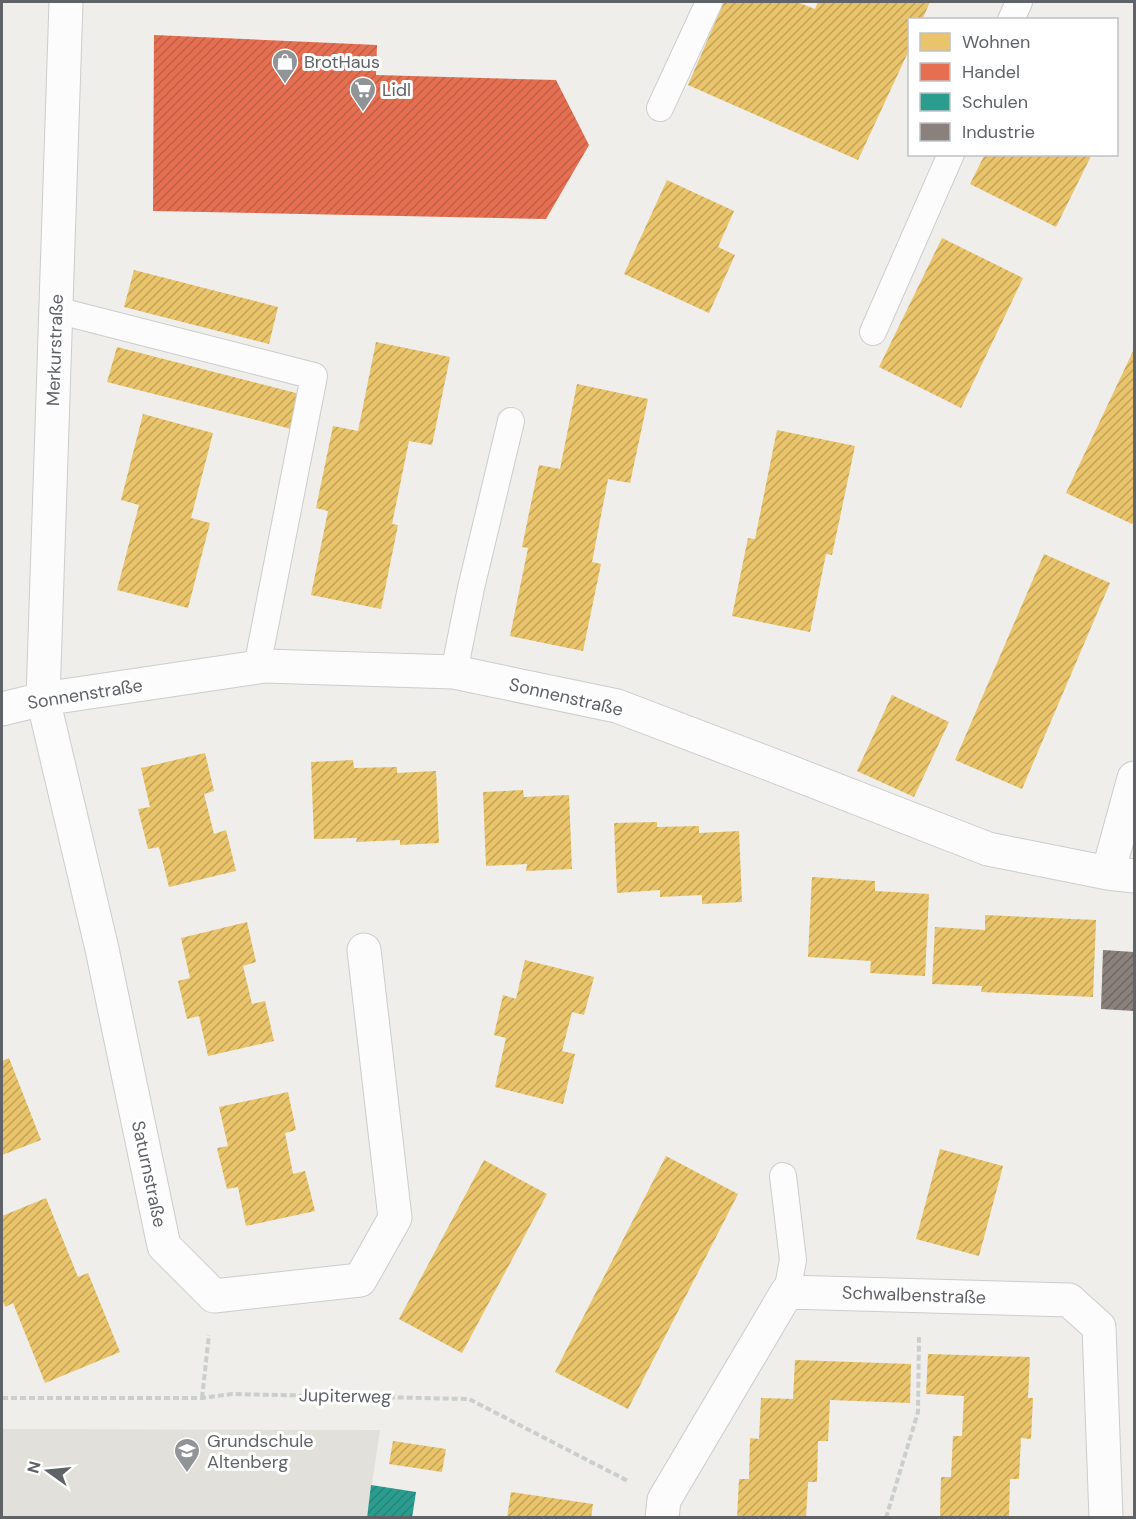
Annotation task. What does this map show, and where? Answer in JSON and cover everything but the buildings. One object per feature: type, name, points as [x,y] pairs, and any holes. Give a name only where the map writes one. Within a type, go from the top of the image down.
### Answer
[{"type":"street","name":"Merkurstraße","points":[[43,699],[66,2]]},
{"type":"street","name":"Sonnenstraße","points":[[2,709],[43,699],[257,667],[454,672],[617,706],[988,849],[1121,874]]},
{"type":"street","name":"Saturnstraße","points":[[43,699],[102,949],[164,1246],[214,1296]]},
{"type":"street","points":[[1121,874],[1134,778]]},
{"type":"street","points":[[214,1296],[360,1280],[395,1218],[364,950]]},
{"type":"street","points":[[663,1509],[787,1292]]},
{"type":"street","name":"Schwalbenstraße","points":[[787,1292],[1069,1300],[1099,1327],[1106,1518]]},
{"type":"lane","points":[[660,108],[709,2]]},
{"type":"lane","points":[[1012,18],[1019,2]]},
{"type":"lane","points":[[873,332],[950,156]]},
{"type":"lane","points":[[56,310],[314,376],[257,667]]},
{"type":"lane","points":[[454,672],[471,588],[511,421]]},
{"type":"lane","points":[[783,1176],[793,1260],[787,1292]]},
{"type":"path","points":[[886,1518],[918,1412],[920,1295]]},
{"type":"path","points":[[202,1398],[214,1296]]},
{"type":"path","name":"Jupiterweg","points":[[2,1398],[202,1398],[232,1394],[469,1398],[663,1509]]},
{"type":"shaded area","name":"Grundschule Altenberg","points":[[2,1429],[380,1430],[367,1517],[2,1518]]},
{"type":"place","name":"BrotHaus","points":[[285,85]]},
{"type":"place","name":"Lidl","points":[[363,113]]},
{"type":"place","name":"Grundschule Altenberg","points":[[187,1474]]}]
